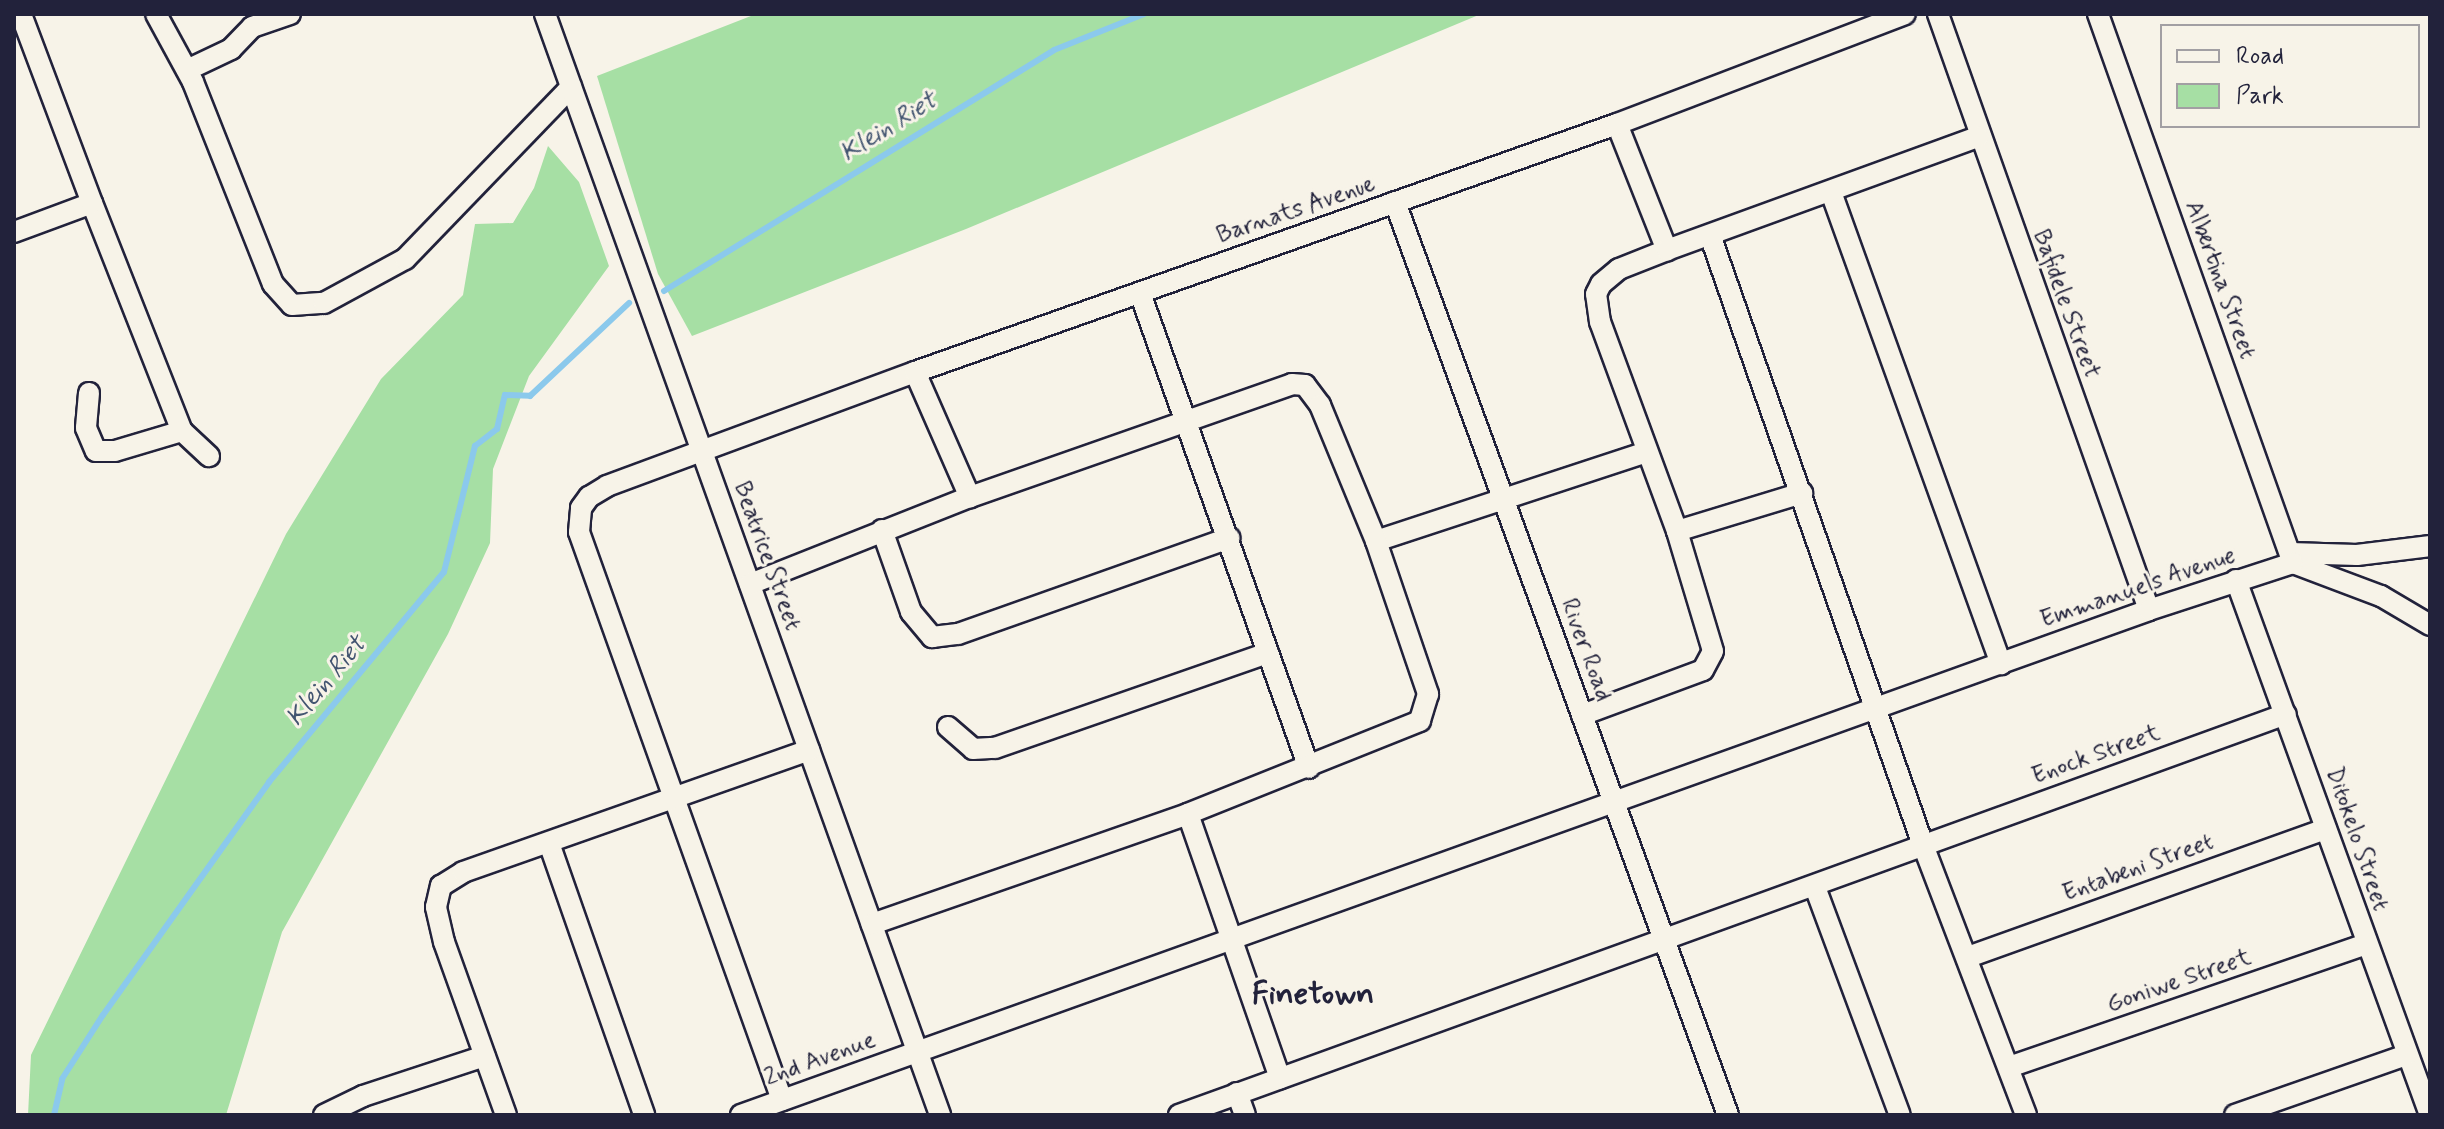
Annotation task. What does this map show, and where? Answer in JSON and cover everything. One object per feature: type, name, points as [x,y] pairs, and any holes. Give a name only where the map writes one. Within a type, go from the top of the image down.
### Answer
[{"type":"street","points":[[21,14],[182,431],[209,456]]},
{"type":"street","points":[[156,14],[187,70],[273,284],[292,305],[324,303],[405,259],[571,87]]},
{"type":"street","points":[[187,70],[231,49],[252,27],[290,14]]},
{"type":"street","name":"Beatrice Street","points":[[545,14],[940,1115]]},
{"type":"street","name":"Barnats Avenue","points":[[782,1100],[672,799],[578,521],[589,497],[607,486],[915,372],[1617,124],[1905,14]]},
{"type":"street","name":"Bafidele Street","points":[[1938,14],[1978,137],[2149,610]]},
{"type":"street","name":"Albertina Street","points":[[2098,14],[2292,558]]},
{"type":"street","points":[[1617,124],[1667,250]]},
{"type":"street","points":[[1582,715],[1703,670],[1712,659],[1711,638],[1677,531],[1600,322],[1596,294],[1607,275],[1667,250],[1978,137]]},
{"type":"street","points":[[1831,192],[2001,664]]},
{"type":"street","name":"River Road","points":[[1395,202],[1728,1115]]},
{"type":"street","points":[[14,232],[92,203]]},
{"type":"street","points":[[1710,235],[1878,708],[1923,845],[2026,1115]]},
{"type":"street","points":[[1140,293],[1309,768]]},
{"type":"street","points":[[915,372],[970,497]]},
{"type":"street","points":[[750,584],[970,497],[1292,384],[1305,385],[1330,423],[1376,541],[1425,682],[1426,713],[1408,729],[1188,814],[872,924]]},
{"type":"street","points":[[89,393],[86,428],[96,451],[115,451],[182,431]]},
{"type":"street","points":[[1376,541],[1647,452]]},
{"type":"street","points":[[1677,531],[1802,493]]},
{"type":"street","points":[[882,530],[911,612],[932,637],[958,634],[1229,538]]},
{"type":"street","name":"Emmanuels Avenue","points":[[1614,802],[2292,558],[2357,555],[2430,546]]},
{"type":"street","points":[[2292,558],[2381,596],[2430,625]]},
{"type":"street","name":"Ditokelo Street","points":[[2236,580],[2430,1115]]},
{"type":"street","points":[[948,727],[973,749],[995,748],[1268,653]]},
{"type":"street","name":"Enock Street","points":[[1179,1115],[2286,714]]},
{"type":"street","points":[[506,1115],[444,942],[436,907],[441,886],[451,877],[809,750]]},
{"type":"street","name":"2nd Avenue","points":[[741,1115],[1614,802]]},
{"type":"street","points":[[1188,814],[1280,1078]]},
{"type":"street","name":"Entabeni Street","points":[[1968,957],[2326,829]]},
{"type":"street","points":[[549,843],[644,1115]]},
{"type":"street","points":[[1815,887],[1900,1115]]},
{"type":"street","name":"Goniwe Street","points":[[2009,1067],[2366,944]]},
{"type":"street","points":[[2235,1115],[2406,1055]]},
{"type":"street","points":[[324,1115],[363,1096],[485,1056]]},
{"type":"street","points":[[1237,1093],[1245,1115]]},
{"type":"green space","points":[[756,14],[1481,14],[966,229],[692,336],[658,274],[597,76]]},
{"type":"green space","points":[[548,146],[579,182],[609,266],[529,376],[493,469],[490,543],[448,634],[282,932],[226,1115],[28,1115],[31,1055],[286,534],[381,379],[463,295],[475,224],[513,223],[534,188]]},
{"type":"waterway","name":"Klein Riet","points":[[664,291],[1054,50],[1144,14]]},
{"type":"waterway","name":"Klein Riet","points":[[54,1115],[62,1079],[103,1015],[269,782],[444,572],[475,446],[497,429],[505,395],[530,396],[629,303]]},
{"type":"district","name":"Finetown","points":[[1313,994]]}]
